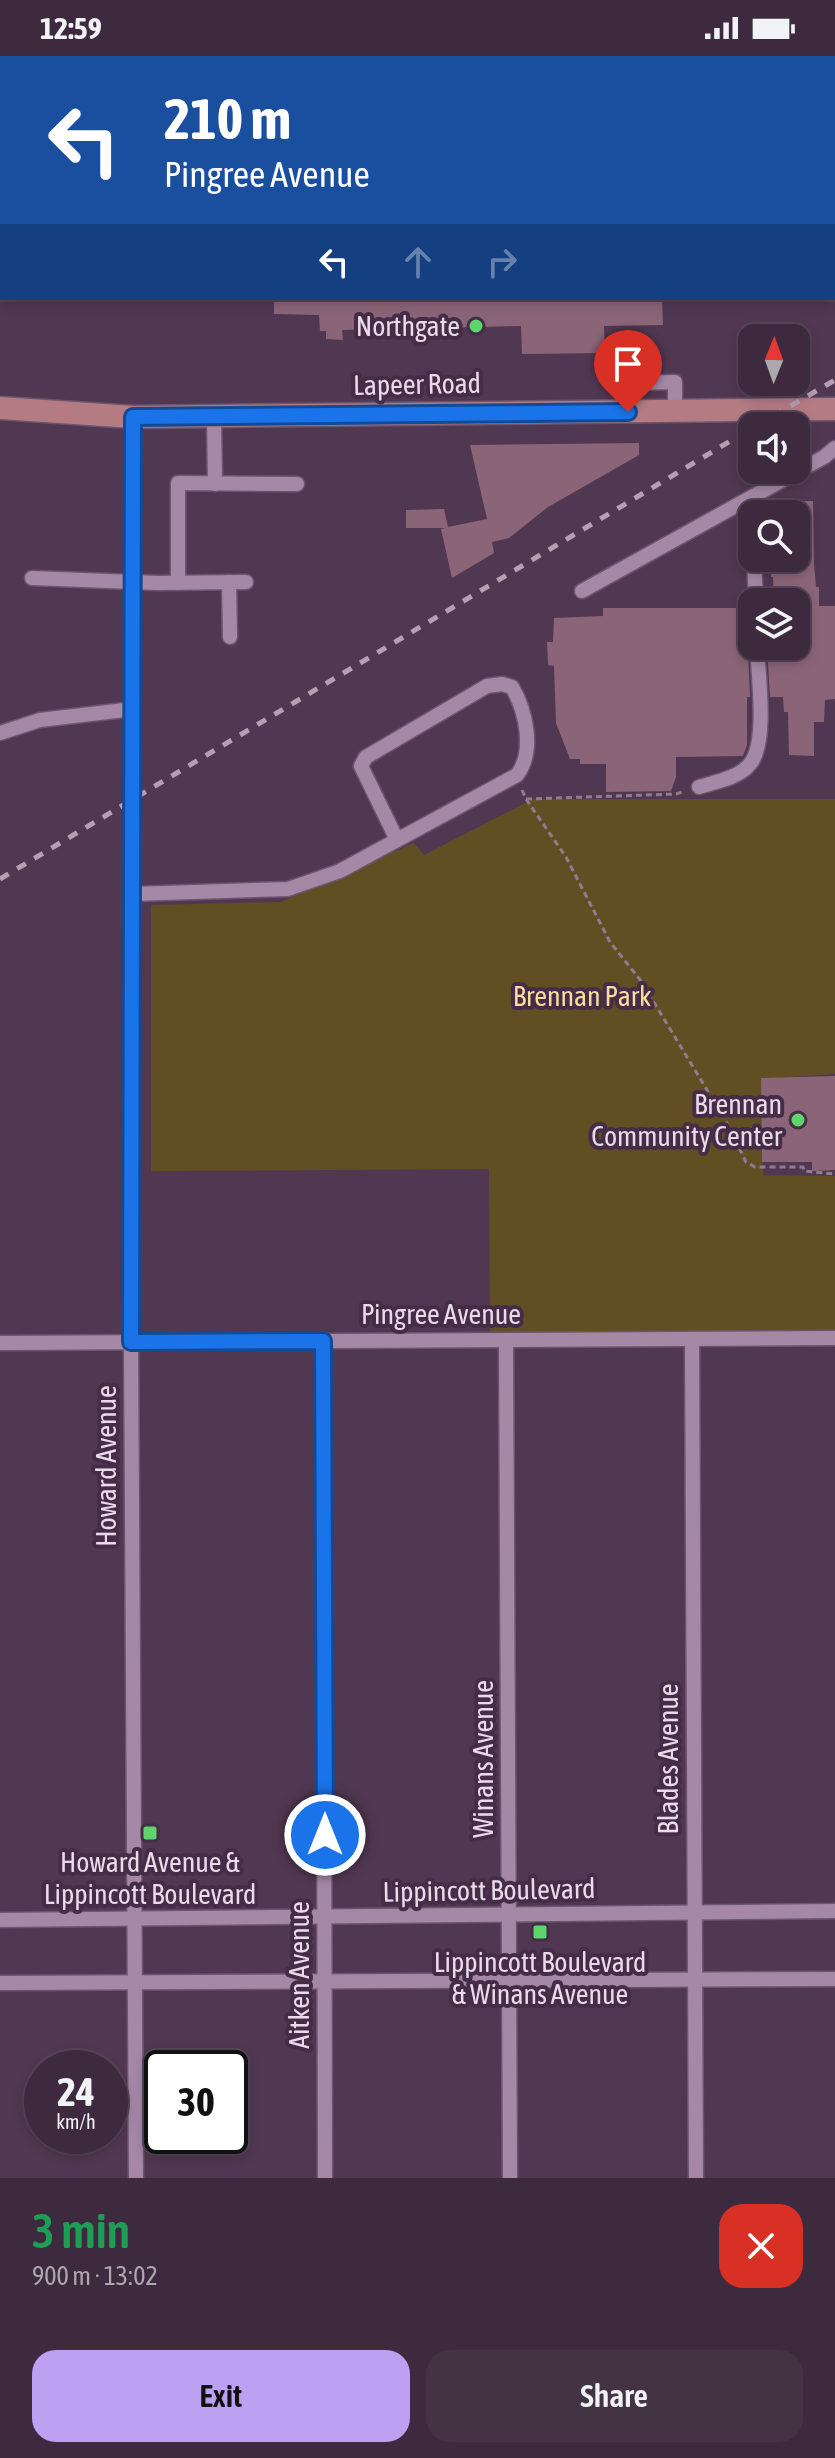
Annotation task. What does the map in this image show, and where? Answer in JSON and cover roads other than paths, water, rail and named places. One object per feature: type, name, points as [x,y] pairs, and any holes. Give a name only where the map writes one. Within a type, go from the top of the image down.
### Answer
[{"type":"highway","points":[[164,56],[293,56]]},
{"type":"main road","name":"Lapeer Road","points":[[0,408],[133,417],[835,409]]},
{"type":"street","points":[[214,416],[215,484]]},
{"type":"street","name":"Howard Avenue","points":[[133,417],[131,1342],[136,2178]]},
{"type":"street","points":[[582,591],[824,457],[835,448]]},
{"type":"street","points":[[178,583],[178,483],[297,484]]},
{"type":"street","points":[[32,578],[134,583],[246,582]]},
{"type":"street","points":[[229,582],[230,637]]},
{"type":"street","points":[[699,787],[729,778],[750,765],[760,742],[757,660]]},
{"type":"street","points":[[133,894],[288,889],[340,871],[517,775],[525,765],[527,751],[522,705],[512,687],[502,684],[487,686],[366,757],[361,766],[397,840]]},
{"type":"street","points":[[0,733],[40,720],[133,709]]},
{"type":"street","name":"Pingree Avenue","points":[[0,1343],[835,1338]]},
{"type":"street","name":"Blades Avenue","points":[[692,1339],[696,2178]]},
{"type":"street","name":"Winans Avenue","points":[[506,1340],[510,2178]]},
{"type":"street","name":"Aitken Avenue","points":[[323,1341],[325,2178]]},
{"type":"street","name":"Lippincott Boulevard","points":[[0,1920],[835,1911]]},
{"type":"street","points":[[0,1983],[511,1978],[835,1979]]},
{"type":"railway","points":[[780,412],[835,380]]},
{"type":"railway","points":[[0,879],[738,436]]},
{"type":"place","name":"Northgate","points":[[476,326]]},
{"type":"place","name":"Brennan Community Center","points":[[798,1120]]},
{"type":"place","name":"Howard Avenue & Lippincott Boulevard","points":[[150,1833]]},
{"type":"place","name":"Lippincott Boulevard & Winans Avenue","points":[[540,1932]]},
{"type":"park label","name":"Brennan Park","points":[[582,996]]}]
